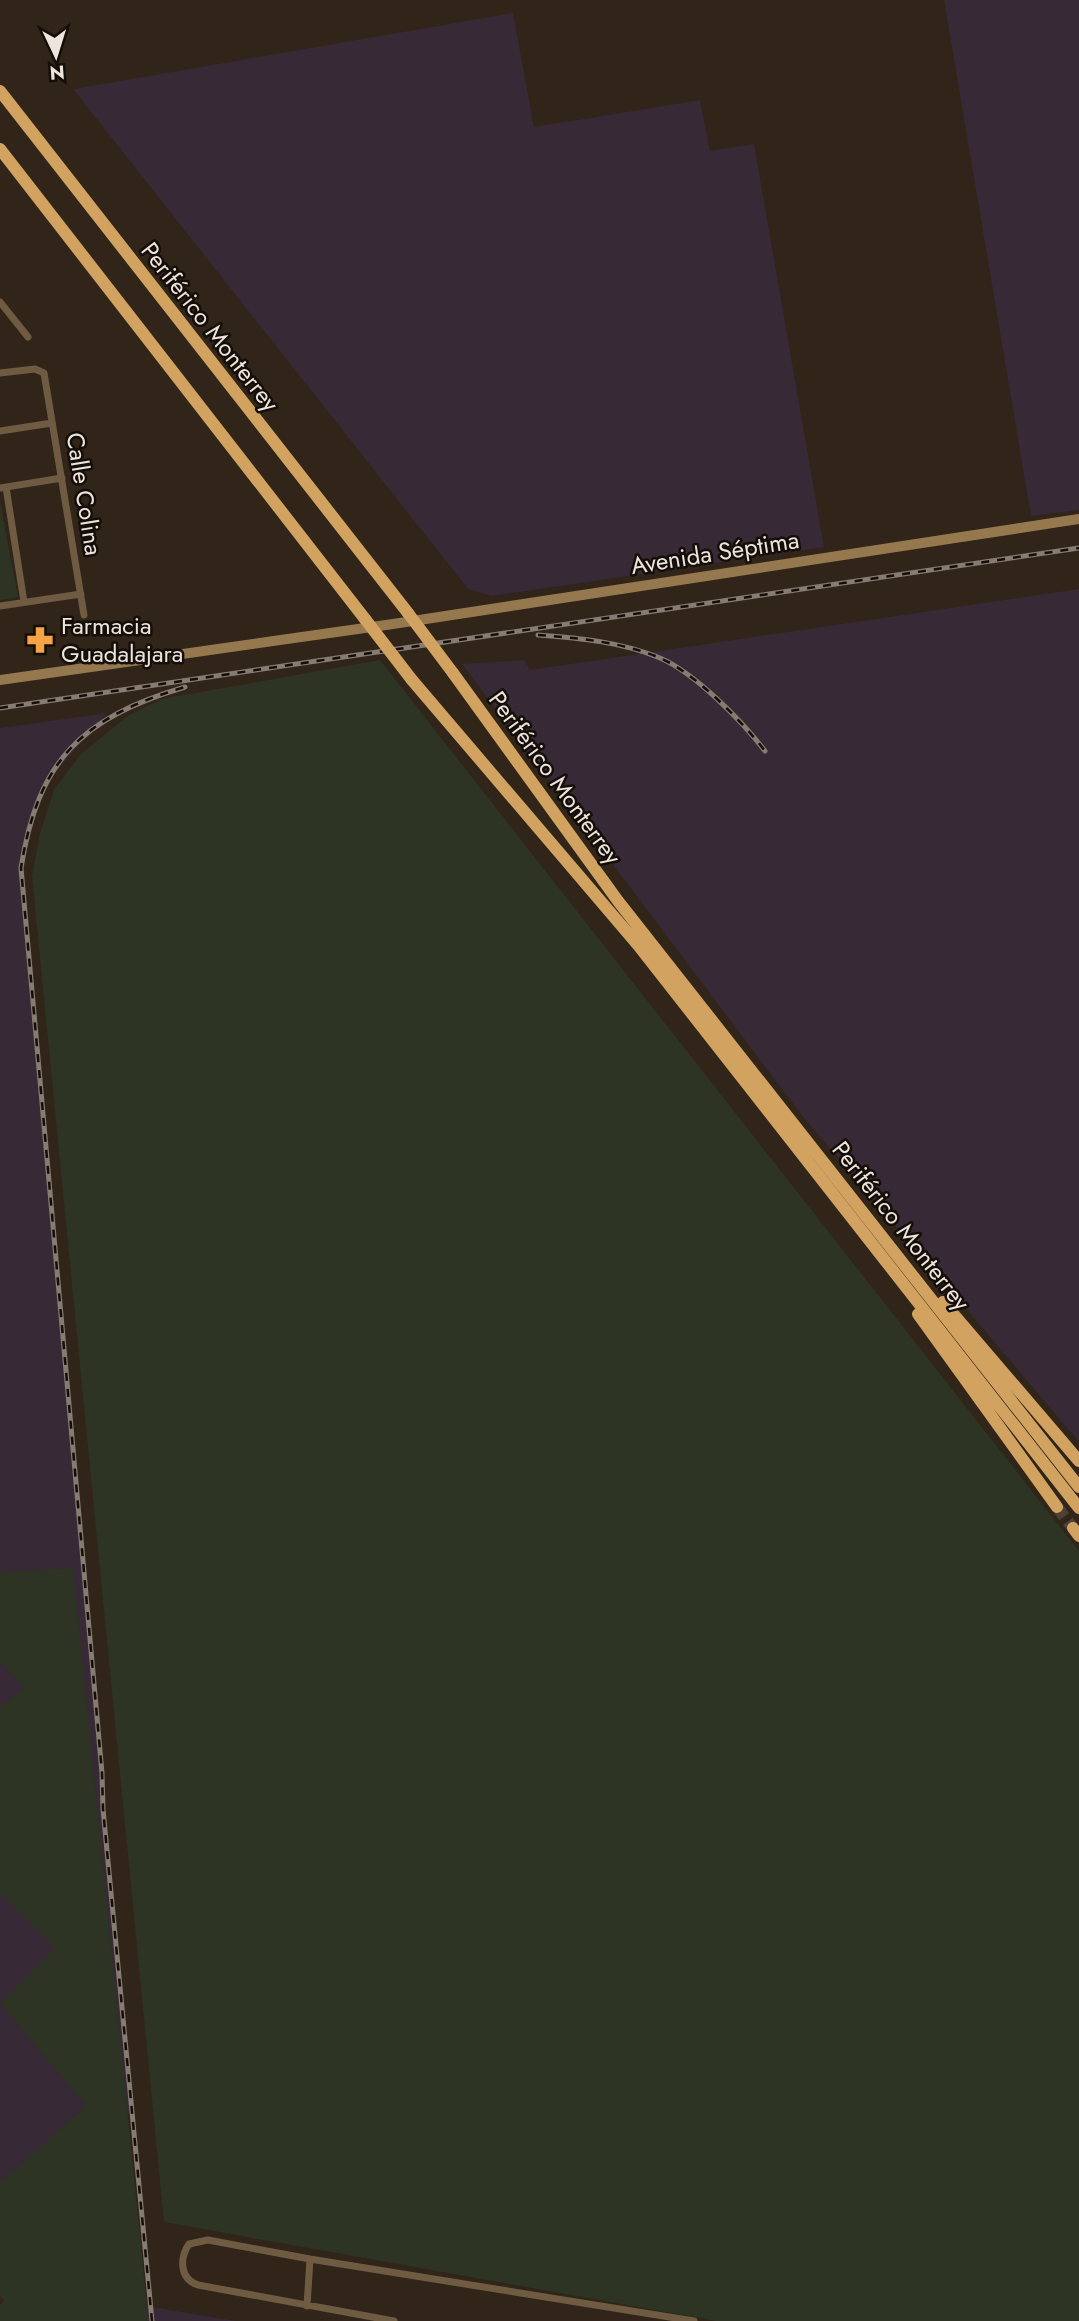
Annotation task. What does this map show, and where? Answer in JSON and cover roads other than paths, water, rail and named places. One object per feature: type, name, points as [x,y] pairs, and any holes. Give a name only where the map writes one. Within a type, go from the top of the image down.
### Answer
[{"type":"highway","name":"Periférico Monterrey","points":[[0,91],[408,613],[604,883],[1079,1487]]},
{"type":"highway","name":"Periférico Monterrey","points":[[0,149],[362,624],[638,945],[1079,1508]]},
{"type":"highway","points":[[919,1282],[957,1317],[1079,1461]]},
{"type":"highway","points":[[904,1285],[939,1347],[1057,1507]]},
{"type":"street","points":[[0,302],[28,337]]},
{"type":"street","points":[[0,315],[9,313]]},
{"type":"street","name":"Calle Colina","points":[[0,373],[35,369],[44,373],[84,615]]},
{"type":"street","points":[[0,431],[52,423]]},
{"type":"street","points":[[24,602],[3,488],[62,478]]},
{"type":"street","name":"Avenida Séptima","points":[[1,679],[1079,519]]},
{"type":"street","points":[[0,606],[81,594]]},
{"type":"street","points":[[394,2321],[193,2283],[184,2273],[183,2257],[189,2245],[208,2239],[310,2259],[694,2321]]},
{"type":"street","points":[[307,2306],[310,2259]]},
{"type":"tunnel","points":[[1057,1507],[1073,1528]]},
{"type":"railway","points":[[0,708],[1079,548]]},
{"type":"railway","points":[[538,635],[616,644],[674,665],[717,699],[765,751]]},
{"type":"railway","points":[[152,2321],[103,1809],[102,1773],[21,868],[39,799],[53,771],[70,749],[92,729],[118,713],[185,687]]},
{"type":"place","name":"Farmacia Guadalajara","points":[[40,640]]}]
